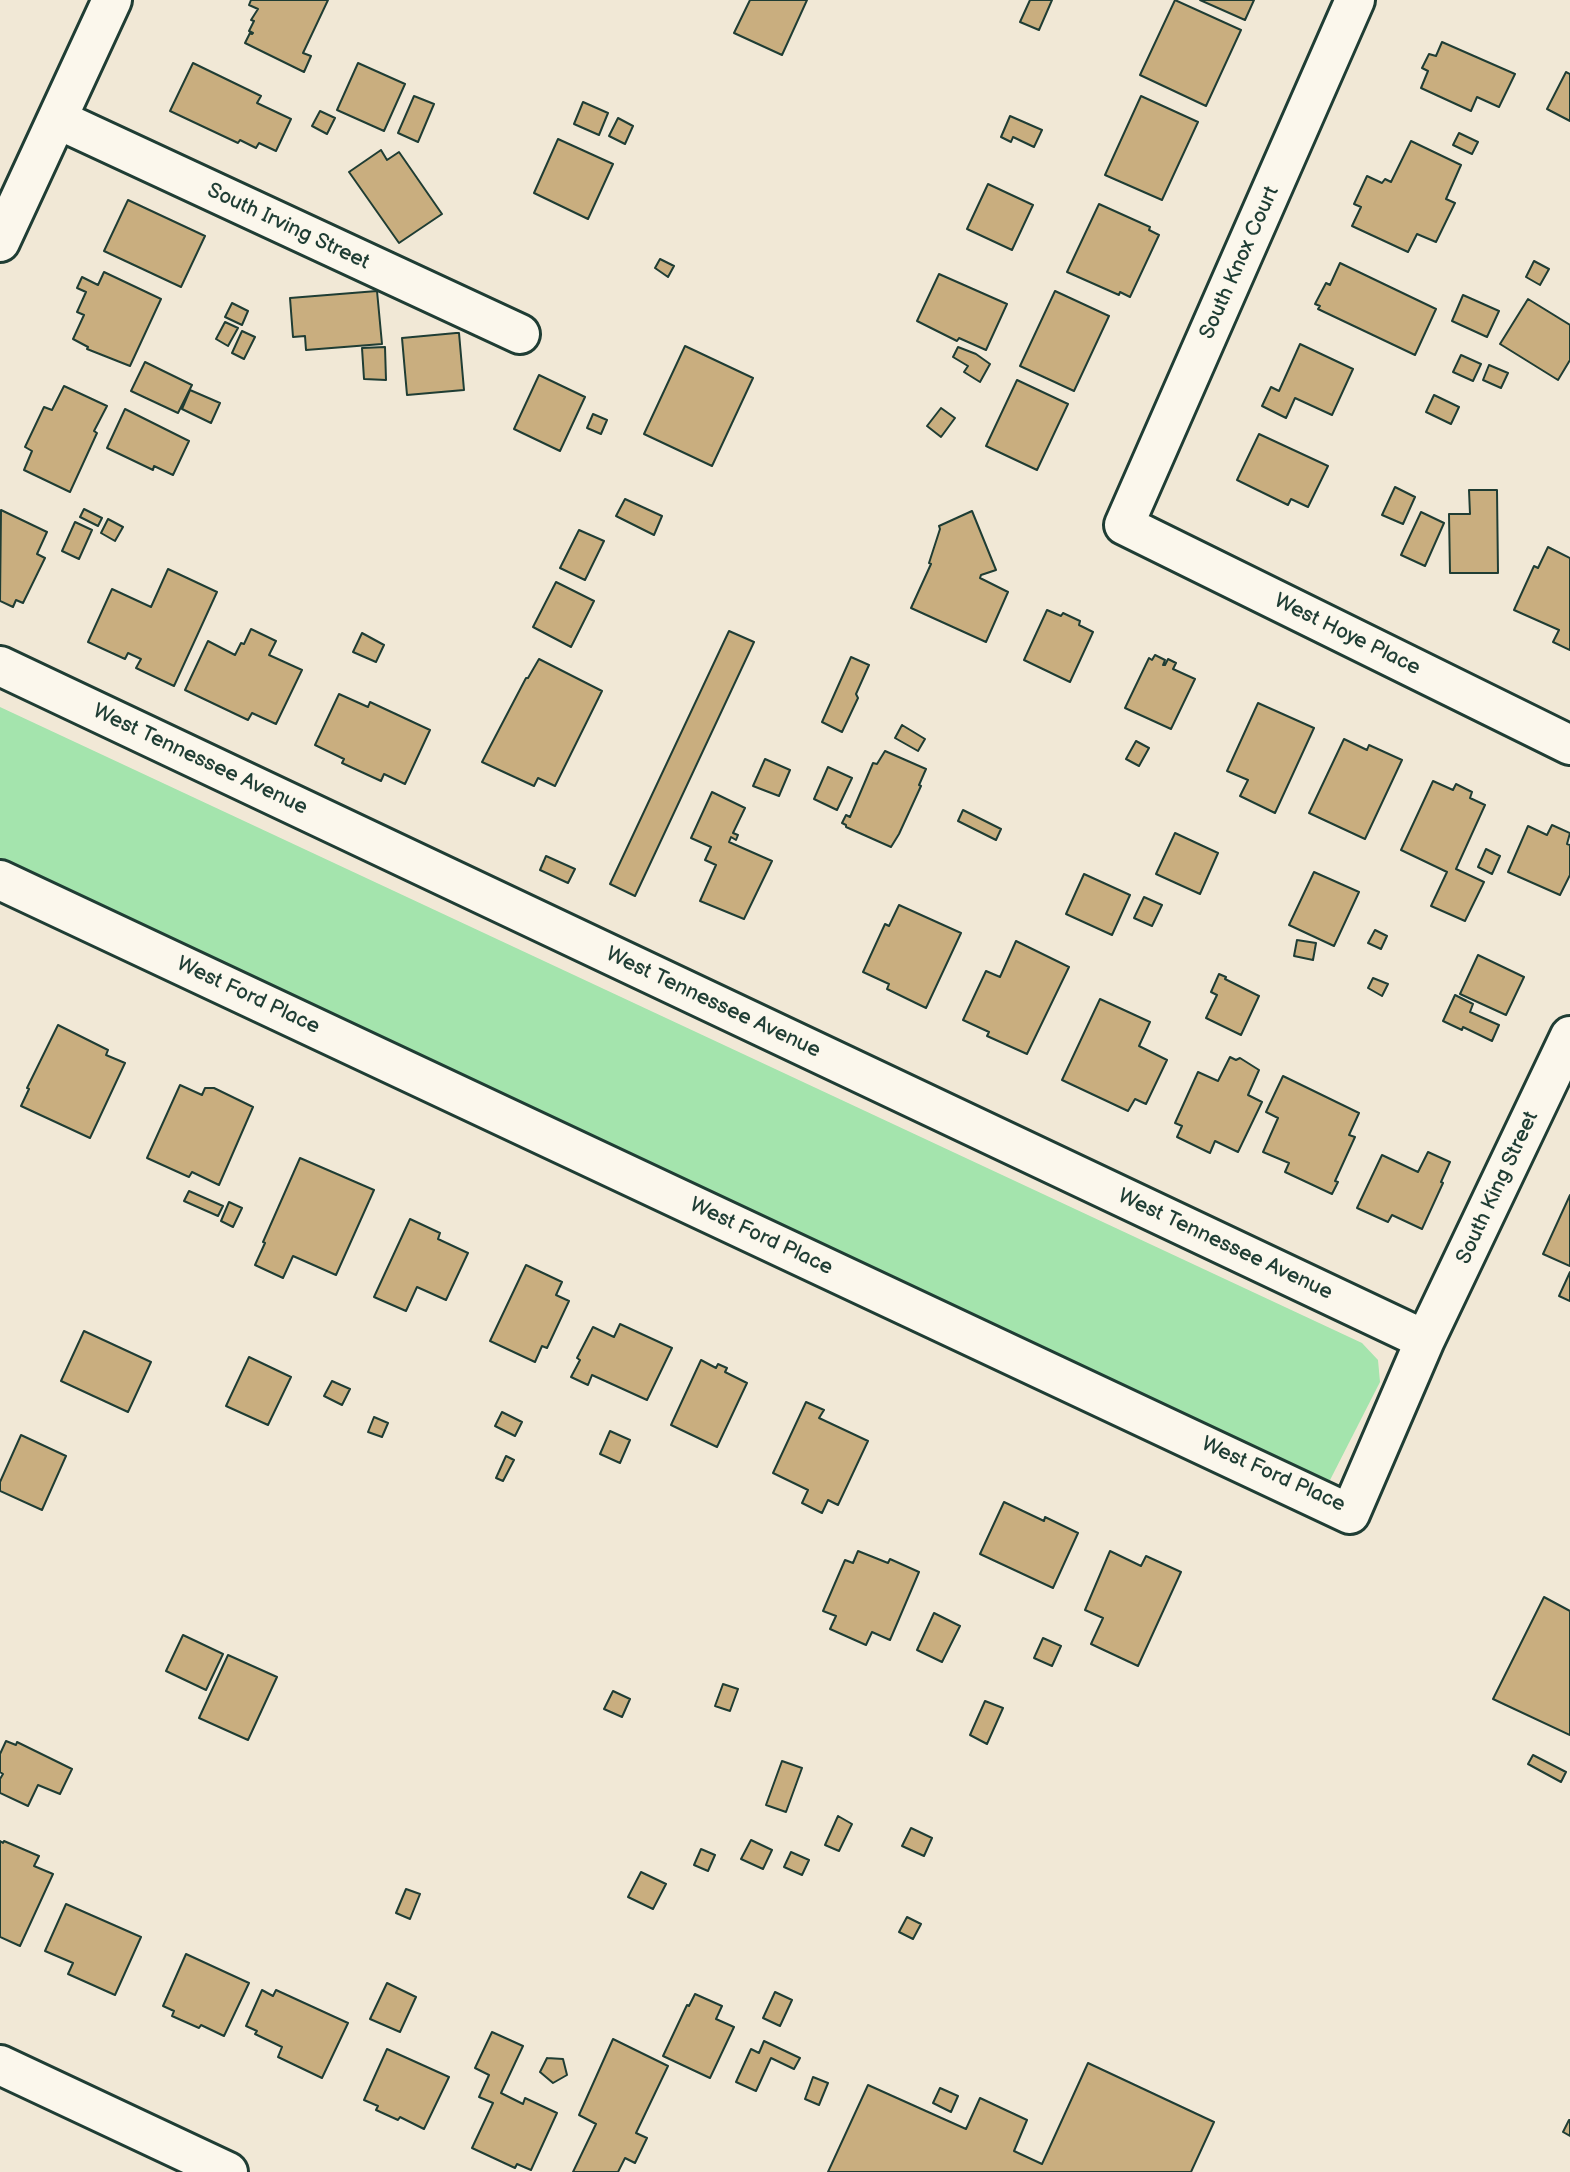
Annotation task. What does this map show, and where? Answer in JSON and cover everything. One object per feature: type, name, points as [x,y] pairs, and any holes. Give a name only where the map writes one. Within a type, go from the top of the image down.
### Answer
[{"type":"street","points":[[0,242],[111,0]]},
{"type":"street","name":"South Knox Court","points":[[1124,525],[1355,0]]},
{"type":"street","name":"South Irving Street","points":[[57,119],[520,334]]},
{"type":"street","name":"West Hoye Place","points":[[1124,525],[1570,746]]},
{"type":"street","name":"West Tennessee Avenue","points":[[0,666],[1425,1340]]},
{"type":"street","name":"West Ford Place","points":[[0,880],[1350,1514],[1425,1340]]},
{"type":"street","name":"South King Street","points":[[1425,1340],[1570,1036]]},
{"type":"street","points":[[0,2065],[228,2172]]},
{"type":"green space","points":[[0,707],[1362,1343],[1378,1360],[1380,1382],[1328,1484],[0,877]]},
{"type":"building","points":[[251,0],[328,0],[303,53],[311,56],[304,72],[245,43],[250,33],[253,33],[249,31],[254,21],[251,20],[258,9],[249,5]]},
{"type":"building","points":[[750,0],[807,0],[782,55],[734,33]]},
{"type":"building","points":[[1030,0],[1052,0],[1039,30],[1020,22]]},
{"type":"building","points":[[1175,0],[1241,30],[1206,106],[1140,75]]},
{"type":"building","points":[[1200,0],[1254,0],[1245,20]]},
{"type":"building","points":[[1442,42],[1515,74],[1499,107],[1477,97],[1471,111],[1421,88],[1428,71],[1422,68],[1429,54],[1436,56]]},
{"type":"building","points":[[193,63],[261,96],[257,103],[291,119],[276,151],[259,143],[256,148],[240,140],[238,143],[170,111]]},
{"type":"building","points":[[358,63],[405,84],[384,131],[337,110]]},
{"type":"building","points":[[1566,72],[1570,74],[1570,121],[1547,109]]},
{"type":"building","points":[[414,96],[434,104],[418,142],[398,133]]},
{"type":"building","points":[[1141,96],[1198,122],[1162,200],[1105,175]]},
{"type":"building","points":[[583,102],[608,113],[599,135],[574,124]]},
{"type":"building","points":[[320,111],[335,118],[327,134],[312,126]]},
{"type":"building","points":[[1010,116],[1042,130],[1034,147],[1013,137],[1011,142],[1001,137]]},
{"type":"building","points":[[618,118],[633,126],[625,144],[609,136]]},
{"type":"building","points":[[1459,133],[1478,142],[1472,154],[1453,145]]},
{"type":"building","points":[[558,139],[613,164],[588,219],[534,193]]},
{"type":"building","points":[[1411,141],[1461,165],[1446,199],[1455,203],[1436,242],[1417,234],[1408,252],[1352,226],[1361,207],[1354,204],[1367,176],[1382,183],[1385,179],[1391,182]]},
{"type":"building","points":[[381,150],[387,160],[399,152],[442,214],[399,243],[349,172]]},
{"type":"building","points":[[988,184],[1033,205],[1012,250],[967,229]]},
{"type":"building","points":[[128,200],[205,236],[181,287],[104,251]]},
{"type":"building","points":[[1099,204],[1150,227],[1149,230],[1159,235],[1130,297],[1120,292],[1119,295],[1067,272]]},
{"type":"building","points":[[660,259],[674,266],[668,277],[655,268]]},
{"type":"building","points":[[1534,261],[1549,269],[1540,285],[1526,277]]},
{"type":"building","points":[[1340,263],[1436,309],[1415,355],[1318,309],[1320,306],[1315,304],[1326,283],[1330,285]]},
{"type":"building","points":[[104,272],[161,299],[130,366],[87,349],[88,347],[73,339],[84,315],[77,312],[86,292],[77,288],[82,277],[98,285]]},
{"type":"building","points":[[939,274],[1007,304],[986,350],[959,338],[957,341],[917,321]]},
{"type":"building","points":[[377,291],[382,344],[306,350],[305,336],[293,337],[290,298]]},
{"type":"building","points":[[1055,291],[1109,316],[1074,391],[1020,366]]},
{"type":"building","points":[[1463,295],[1499,311],[1487,337],[1452,321]]},
{"type":"building","points":[[1528,299],[1570,325],[1570,360],[1558,380],[1500,344]]},
{"type":"building","points":[[232,303],[248,311],[242,325],[225,317]]},
{"type":"building","points":[[225,322],[238,328],[228,346],[216,339]]},
{"type":"building","points":[[242,331],[255,337],[244,359],[232,353]]},
{"type":"building","points":[[459,333],[464,390],[407,395],[402,338]]},
{"type":"building","points":[[1300,344],[1353,369],[1332,415],[1295,398],[1286,418],[1262,406],[1271,387],[1279,391]]},
{"type":"building","points":[[685,346],[753,378],[712,466],[644,434]]},
{"type":"building","points":[[385,347],[386,380],[364,379],[362,348]]},
{"type":"building","points":[[958,347],[976,354],[990,364],[980,382],[964,372],[968,366],[953,357]]},
{"type":"building","points":[[1461,355],[1481,364],[1473,381],[1453,372]]},
{"type":"building","points":[[145,362],[192,385],[178,413],[131,391]]},
{"type":"building","points":[[1489,365],[1508,373],[1501,388],[1483,380]]},
{"type":"building","points":[[539,375],[585,397],[560,451],[514,429]]},
{"type":"building","points":[[1017,380],[1068,404],[1037,470],[986,446]]},
{"type":"building","points":[[64,386],[107,406],[70,492],[24,470],[32,451],[25,447],[44,407],[52,410]]},
{"type":"building","points":[[190,390],[220,403],[211,423],[182,409]]},
{"type":"building","points":[[1434,395],[1459,407],[1451,424],[1426,412]]},
{"type":"building","points":[[941,408],[955,418],[941,437],[927,426]]},
{"type":"building","points":[[125,409],[189,441],[173,475],[154,466],[153,470],[107,448]]},
{"type":"building","points":[[593,414],[607,420],[601,434],[587,428]]},
{"type":"building","points":[[1259,434],[1328,466],[1308,507],[1291,499],[1288,505],[1237,480]]},
{"type":"building","points":[[1395,487],[1415,497],[1403,524],[1382,515]]},
{"type":"building","points":[[1469,490],[1497,490],[1498,573],[1450,573],[1449,514],[1470,514]]},
{"type":"building","points":[[625,499],[662,516],[654,535],[616,516]]},
{"type":"building","points":[[84,509],[102,518],[98,526],[80,517]]},
{"type":"building","points":[[1,510],[47,532],[37,554],[45,558],[23,603],[16,600],[13,607],[0,601]]},
{"type":"building","points":[[972,511],[996,570],[981,575],[980,578],[1008,592],[986,642],[911,608],[931,564],[929,563],[939,526]]},
{"type":"building","points":[[1421,512],[1444,523],[1425,566],[1401,555]]},
{"type":"building","points":[[108,519],[123,527],[115,541],[101,533]]},
{"type":"building","points":[[75,522],[92,530],[79,559],[62,551]]},
{"type":"building","points":[[579,530],[604,541],[585,580],[560,568]]},
{"type":"building","points":[[1548,547],[1570,558],[1570,650],[1553,642],[1559,630],[1514,610],[1534,566],[1538,568]]},
{"type":"building","points":[[168,569],[217,592],[174,686],[136,668],[141,659],[128,653],[125,659],[88,642],[112,589],[151,607]]},
{"type":"building","points":[[556,582],[594,601],[571,647],[533,627]]},
{"type":"building","points":[[1047,610],[1061,616],[1063,613],[1080,621],[1079,625],[1093,632],[1070,682],[1024,660]]},
{"type":"building","points":[[251,629],[276,641],[269,655],[302,670],[276,724],[252,713],[248,720],[185,690],[208,641],[235,655]]},
{"type":"building","points":[[729,631],[754,642],[635,896],[610,884]]},
{"type":"building","points":[[362,633],[384,645],[376,662],[353,652]]},
{"type":"building","points":[[1155,655],[1165,660],[1163,665],[1168,659],[1176,663],[1173,669],[1195,679],[1171,729],[1125,708],[1149,658],[1152,660]]},
{"type":"building","points":[[851,657],[869,665],[856,694],[858,698],[842,732],[822,722]]},
{"type":"building","points":[[539,659],[602,691],[555,786],[538,778],[534,786],[482,762],[526,678]]},
{"type":"building","points":[[339,694],[368,707],[370,702],[430,730],[405,784],[384,774],[381,781],[342,763],[344,759],[315,745]]},
{"type":"building","points":[[1258,703],[1314,728],[1275,813],[1240,796],[1248,780],[1227,771]]},
{"type":"building","points":[[902,725],[925,739],[918,751],[895,738]]},
{"type":"building","points":[[1344,739],[1367,750],[1369,745],[1402,760],[1365,839],[1309,813]]},
{"type":"building","points":[[1136,741],[1149,748],[1139,766],[1126,759]]},
{"type":"building","points":[[885,751],[926,769],[919,785],[921,786],[891,847],[842,823],[846,815],[850,817],[873,763],[877,764]]},
{"type":"building","points":[[765,759],[790,770],[779,796],[753,786]]},
{"type":"building","points":[[828,767],[852,778],[837,810],[814,799]]},
{"type":"building","points":[[1433,781],[1453,790],[1456,784],[1472,792],[1470,798],[1485,805],[1456,869],[1484,882],[1465,921],[1431,906],[1447,872],[1401,850]]},
{"type":"building","points":[[712,792],[745,808],[733,833],[738,835],[736,840],[731,837],[729,842],[772,861],[744,919],[700,901],[716,865],[705,860],[711,847],[691,838]]},
{"type":"building","points":[[963,810],[1001,829],[996,840],[958,821]]},
{"type":"building","points":[[1552,825],[1570,833],[1567,844],[1570,845],[1570,875],[1560,895],[1508,872],[1528,826],[1547,835]]},
{"type":"building","points":[[1175,833],[1218,853],[1200,894],[1156,874]]},
{"type":"building","points":[[1486,849],[1500,856],[1492,874],[1478,867]]},
{"type":"building","points":[[546,856],[575,869],[568,883],[540,870]]},
{"type":"building","points":[[1314,872],[1359,892],[1334,946],[1289,925]]},
{"type":"building","points":[[1084,874],[1130,895],[1112,935],[1066,914]]},
{"type":"building","points":[[1144,897],[1162,905],[1152,926],[1134,918]]},
{"type":"building","points":[[899,905],[961,933],[926,1008],[887,989],[889,984],[863,972],[885,924],[889,926]]},
{"type":"building","points":[[1375,930],[1387,936],[1381,949],[1368,943]]},
{"type":"building","points":[[1297,940],[1316,943],[1313,960],[1294,956]]},
{"type":"building","points":[[1016,941],[1069,967],[1027,1054],[987,1036],[989,1032],[963,1020],[986,971],[1000,977]]},
{"type":"building","points":[[1478,955],[1524,977],[1506,1015],[1460,994]]},
{"type":"building","points":[[1219,974],[1259,996],[1241,1035],[1206,1018],[1217,995],[1211,992]]},
{"type":"building","points":[[1373,978],[1388,984],[1382,996],[1368,988]]},
{"type":"building","points":[[1455,995],[1473,1004],[1470,1012],[1499,1025],[1492,1041],[1443,1021]]},
{"type":"building","points":[[1100,999],[1150,1022],[1139,1046],[1167,1060],[1146,1104],[1135,1099],[1128,1111],[1062,1080]]},
{"type":"building","points":[[58,1025],[108,1050],[106,1055],[125,1063],[90,1138],[21,1106]]},
{"type":"building","points":[[1230,1057],[1236,1060],[1240,1058],[1259,1070],[1248,1095],[1262,1102],[1238,1152],[1215,1141],[1210,1153],[1177,1137],[1182,1126],[1175,1123],[1198,1072],[1218,1081]]},
{"type":"building","points":[[1283,1076],[1359,1113],[1349,1135],[1355,1137],[1332,1194],[1285,1172],[1289,1163],[1263,1152],[1278,1118],[1266,1112]]},
{"type":"building","points":[[180,1085],[202,1095],[205,1088],[214,1088],[253,1107],[219,1185],[192,1172],[189,1177],[147,1158]]},
{"type":"building","points":[[1428,1152],[1450,1162],[1422,1229],[1392,1215],[1388,1222],[1357,1208],[1382,1155],[1418,1172]]},
{"type":"building","points":[[300,1158],[374,1190],[336,1275],[293,1256],[283,1278],[255,1265]]},
{"type":"building","points":[[189,1191],[223,1206],[218,1216],[184,1201]]},
{"type":"building","points":[[1570,1195],[1570,1266],[1543,1254]]},
{"type":"building","points":[[229,1202],[242,1208],[233,1227],[221,1221]]},
{"type":"building","points":[[410,1219],[440,1233],[438,1239],[468,1253],[446,1300],[417,1287],[406,1311],[374,1297]]},
{"type":"building","points":[[526,1265],[562,1282],[556,1295],[569,1301],[547,1348],[542,1346],[535,1362],[490,1341]]},
{"type":"building","points":[[1570,1272],[1570,1301],[1559,1296]]},
{"type":"building","points":[[620,1324],[672,1348],[647,1400],[592,1375],[588,1385],[571,1377],[580,1360],[577,1358],[593,1327],[614,1337]]},
{"type":"building","points":[[84,1331],[151,1362],[128,1412],[61,1381]]},
{"type":"building","points":[[249,1357],[291,1377],[268,1425],[226,1406]]},
{"type":"building","points":[[701,1360],[716,1368],[718,1364],[727,1368],[725,1372],[747,1383],[717,1447],[671,1425]]},
{"type":"building","points":[[332,1381],[350,1389],[342,1405],[324,1396]]},
{"type":"building","points":[[806,1402],[824,1410],[819,1418],[868,1441],[838,1505],[828,1500],[822,1513],[802,1503],[808,1490],[773,1473]]},
{"type":"building","points":[[502,1412],[522,1422],[515,1436],[495,1426]]},
{"type":"building","points":[[374,1417],[388,1423],[382,1437],[368,1432]]},
{"type":"building","points":[[610,1431],[630,1440],[620,1463],[600,1454]]},
{"type":"building","points":[[21,1435],[66,1456],[42,1510],[0,1491],[0,1482]]},
{"type":"building","points":[[506,1456],[514,1460],[503,1481],[496,1478]]},
{"type":"building","points":[[1004,1502],[1078,1533],[1053,1588],[980,1554]]},
{"type":"building","points":[[858,1551],[888,1563],[890,1559],[919,1572],[890,1640],[872,1632],[866,1645],[830,1629],[836,1616],[823,1611],[845,1560],[853,1563]]},
{"type":"building","points":[[1110,1551],[1141,1566],[1146,1556],[1181,1572],[1138,1666],[1091,1644],[1103,1618],[1085,1610]]},
{"type":"building","points":[[1544,1597],[1570,1611],[1570,1735],[1493,1699]]},
{"type":"building","points":[[934,1613],[960,1626],[942,1662],[917,1650]]},
{"type":"building","points":[[183,1635],[223,1654],[206,1690],[166,1671]]},
{"type":"building","points":[[1043,1638],[1061,1646],[1052,1666],[1034,1658]]},
{"type":"building","points":[[228,1655],[277,1677],[248,1740],[199,1718]]},
{"type":"building","points":[[723,1684],[738,1689],[730,1711],[715,1706]]},
{"type":"building","points":[[613,1691],[630,1699],[622,1717],[604,1709]]},
{"type":"building","points":[[985,1701],[1003,1708],[987,1744],[970,1735]]},
{"type":"building","points":[[6,1741],[16,1745],[17,1742],[72,1769],[60,1794],[38,1785],[28,1806],[0,1793],[0,1779],[3,1774],[0,1772],[0,1754]]},
{"type":"building","points":[[1533,1755],[1566,1772],[1561,1782],[1528,1764]]},
{"type":"building","points":[[782,1761],[802,1768],[786,1812],[766,1805]]},
{"type":"building","points":[[838,1816],[852,1824],[839,1851],[825,1845]]},
{"type":"building","points":[[911,1828],[932,1838],[924,1856],[902,1846]]},
{"type":"building","points":[[751,1840],[772,1850],[763,1869],[741,1859]]},
{"type":"building","points":[[0,1841],[39,1856],[34,1866],[53,1874],[20,1946],[0,1937]]},
{"type":"building","points":[[701,1849],[715,1855],[708,1871],[694,1865]]},
{"type":"building","points":[[791,1852],[809,1860],[802,1875],[784,1867]]},
{"type":"building","points":[[641,1872],[666,1884],[653,1909],[628,1897]]},
{"type":"building","points":[[406,1889],[420,1894],[410,1919],[396,1913]]},
{"type":"building","points":[[66,1904],[141,1937],[115,1995],[68,1974],[73,1963],[45,1951]]},
{"type":"building","points":[[907,1917],[921,1924],[913,1939],[899,1932]]},
{"type":"building","points":[[186,1954],[249,1983],[224,2036],[172,2016],[174,2011],[163,2006]]},
{"type":"building","points":[[387,1983],[416,1997],[400,2032],[370,2019]]},
{"type":"building","points":[[262,1990],[273,1996],[276,1990],[348,2023],[322,2078],[278,2057],[282,2047],[255,2034],[257,2031],[246,2026]]},
{"type":"building","points":[[775,1992],[792,2000],[780,2026],[763,2018]]},
{"type":"building","points":[[695,1994],[722,2006],[716,2019],[734,2027],[710,2078],[663,2056]]},
{"type":"building","points":[[492,2032],[523,2046],[501,2093],[523,2104],[525,2098],[557,2113],[531,2170],[517,2164],[515,2168],[472,2148],[493,2103],[479,2097],[489,2075],[475,2068]]},
{"type":"building","points":[[613,2039],[668,2066],[636,2133],[647,2138],[635,2163],[625,2158],[618,2172],[573,2172],[596,2124],[579,2115]]},
{"type":"building","points":[[764,2041],[800,2058],[794,2069],[771,2058],[756,2091],[736,2082],[751,2049],[759,2053]]},
{"type":"building","points":[[387,2049],[449,2077],[424,2129],[400,2117],[398,2120],[376,2110],[378,2106],[364,2100]]},
{"type":"building","points":[[547,2058],[563,2059],[567,2075],[553,2083],[540,2072]]},
{"type":"building","points":[[1088,2063],[1214,2122],[1191,2172],[828,2172],[868,2085],[966,2129],[980,2098],[1027,2120],[1014,2151],[1042,2164]]},
{"type":"building","points":[[813,2077],[828,2083],[819,2105],[805,2099]]},
{"type":"building","points":[[940,2088],[958,2096],[951,2112],[933,2103]]},
{"type":"building","points":[[1570,2120],[1570,2136],[1563,2132]]}]
